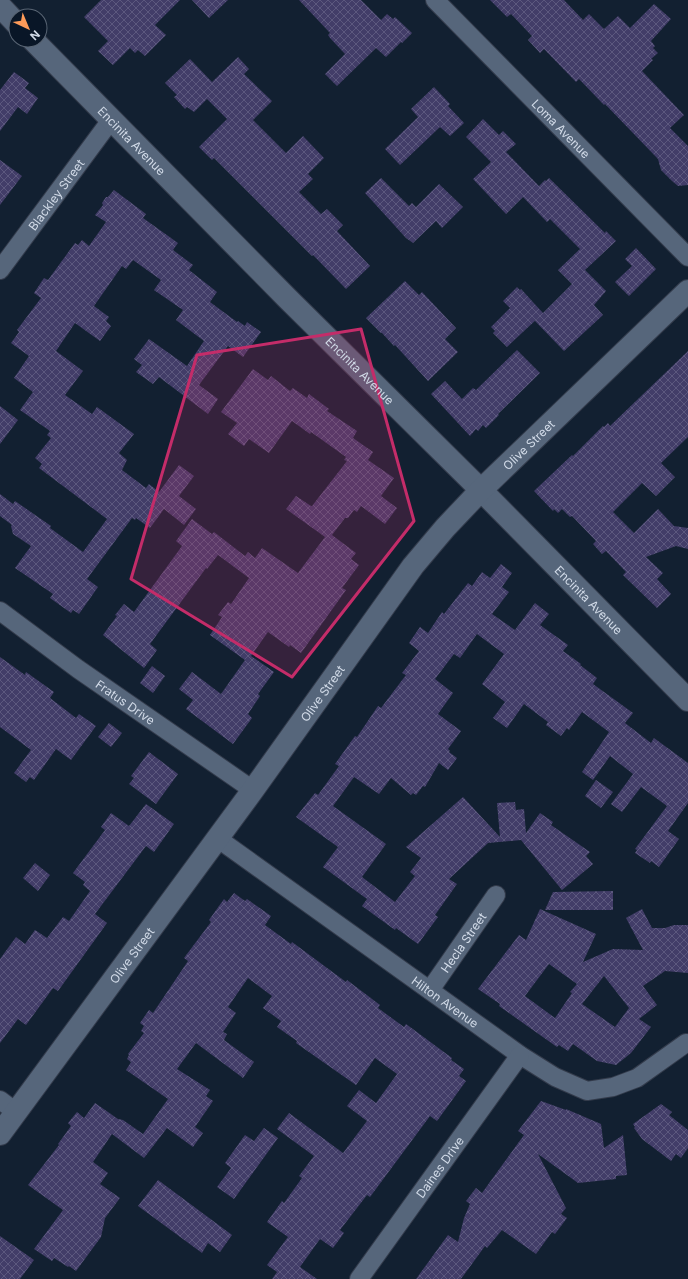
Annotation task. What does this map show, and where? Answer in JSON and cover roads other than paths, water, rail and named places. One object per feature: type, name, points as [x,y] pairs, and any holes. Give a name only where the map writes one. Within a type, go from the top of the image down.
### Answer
[{"type":"street","name":"Loma Avenue","points":[[435,0],[688,257]]},
{"type":"street","points":[[0,6],[8,14]]},
{"type":"street","name":"Encinita Avenue","points":[[41,48],[287,298],[481,490],[688,700]]},
{"type":"street","name":"Blackley Street","points":[[0,270],[111,120]]},
{"type":"street","name":"Olive Street","points":[[0,1134],[8,1106],[253,790],[413,566],[445,528],[481,490],[688,291]]},
{"type":"street","name":"Fratus Drive","points":[[0,611],[78,669],[253,790]]},
{"type":"street","name":"Hilton Avenue","points":[[217,838],[520,1055],[555,1077],[587,1091],[612,1087],[637,1078],[686,1043]]},
{"type":"street","name":"Hecla Street","points":[[430,990],[496,895]]},
{"type":"street","name":"Daines Drive","points":[[359,1279],[520,1055]]}]
